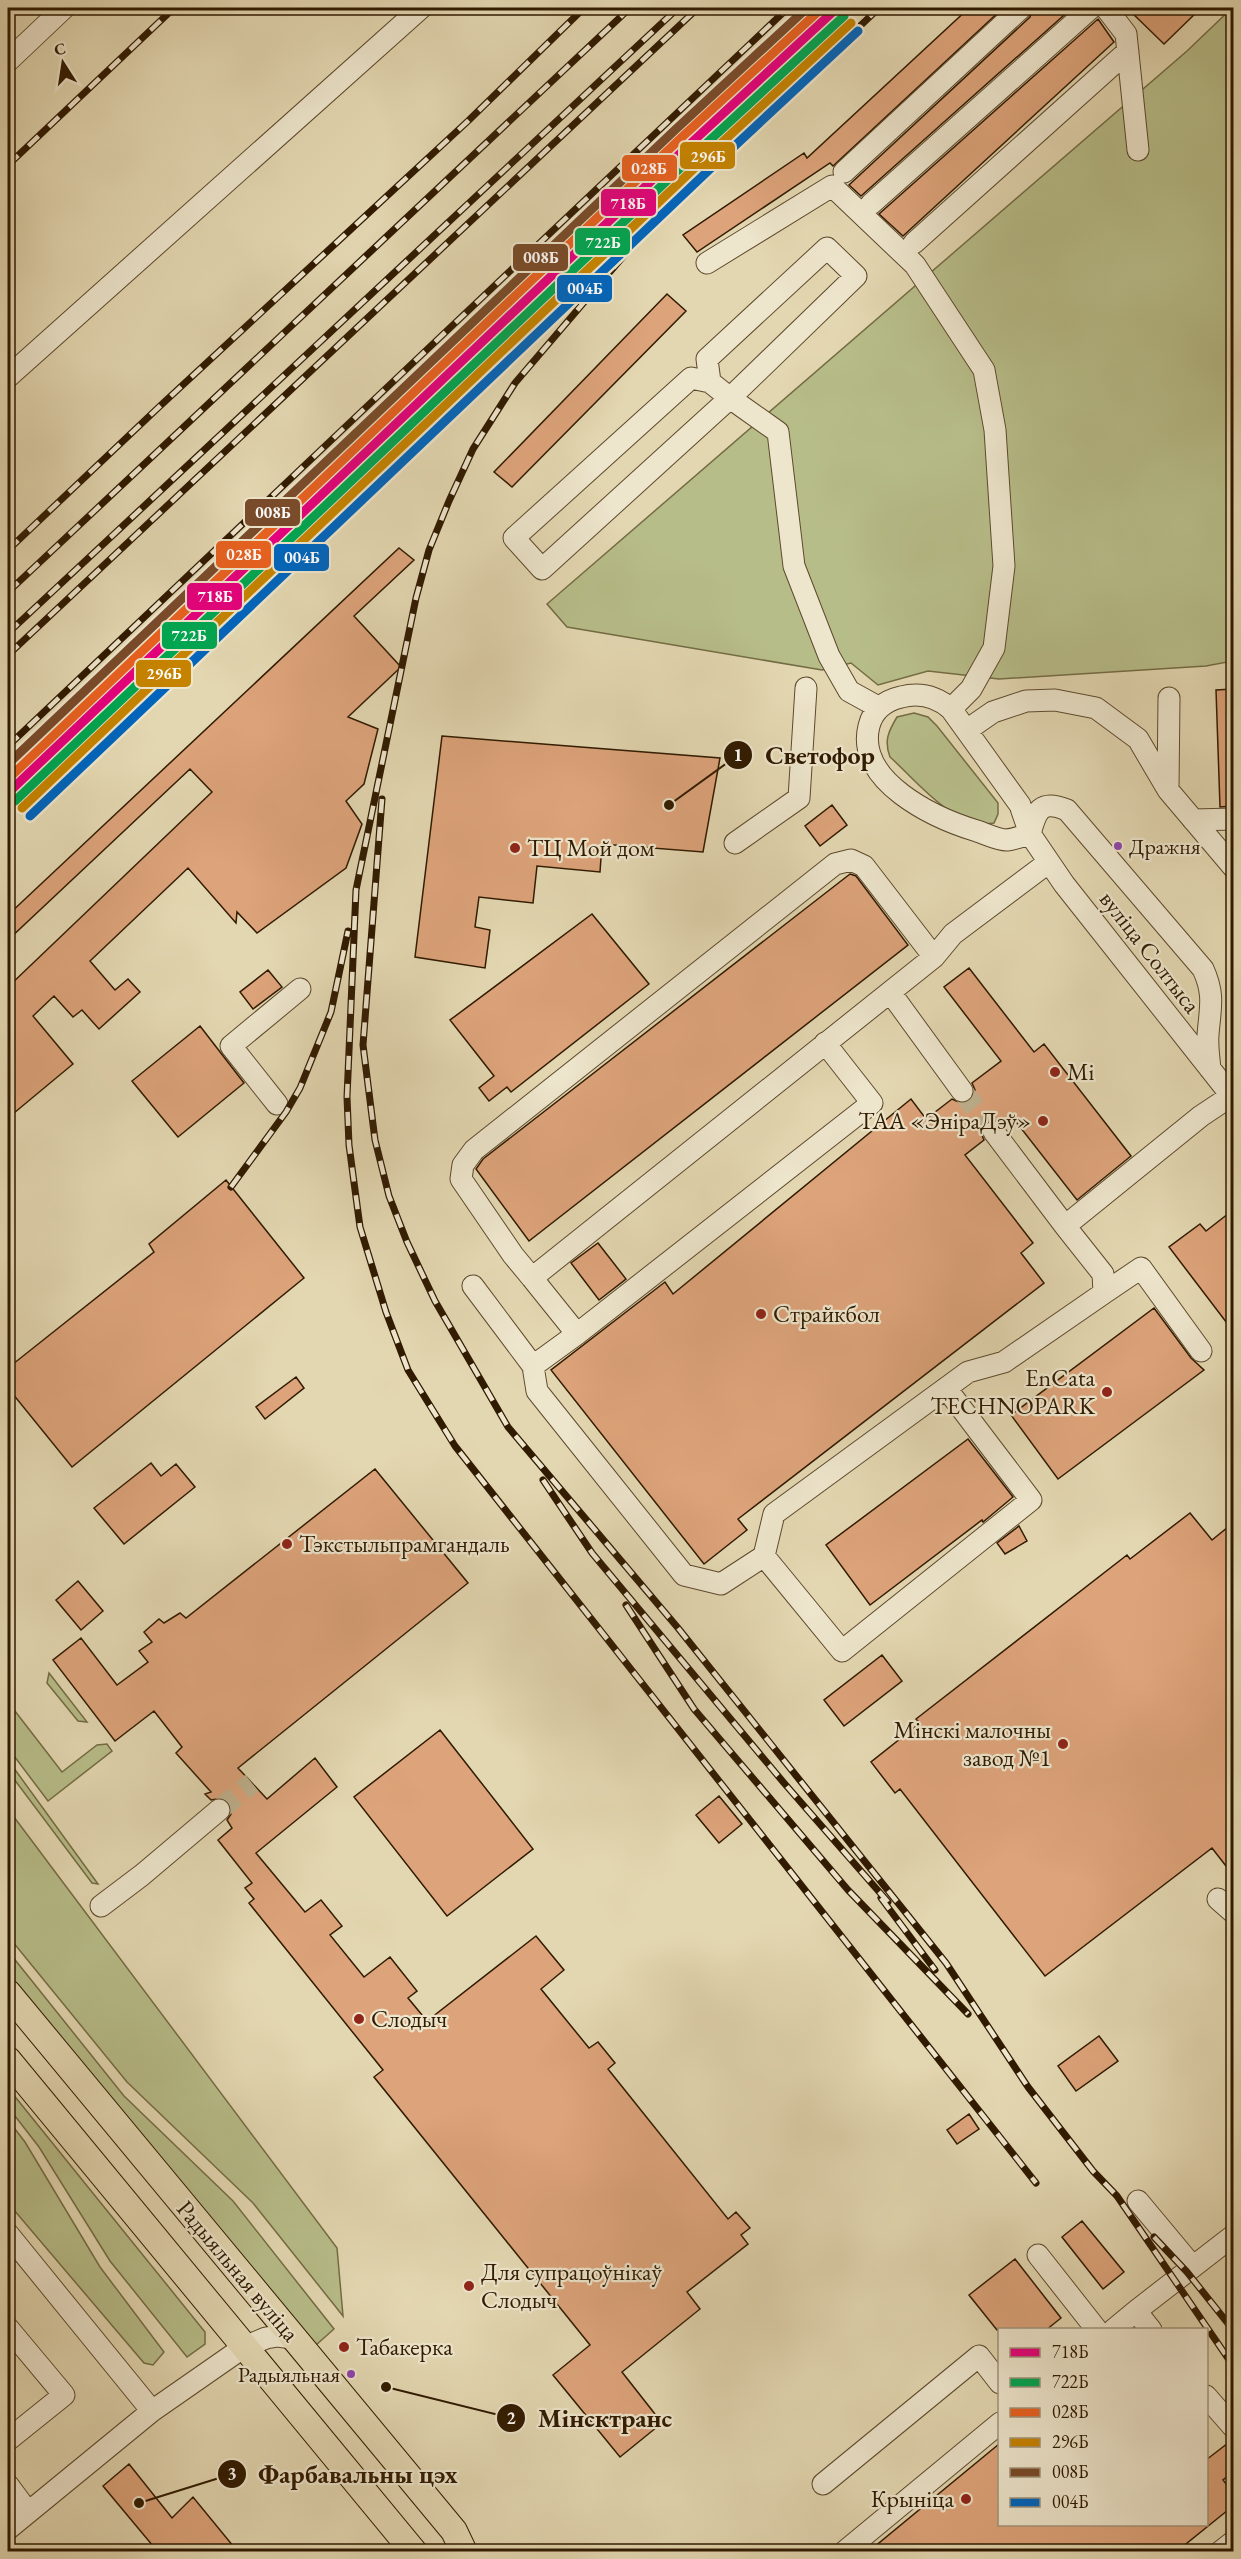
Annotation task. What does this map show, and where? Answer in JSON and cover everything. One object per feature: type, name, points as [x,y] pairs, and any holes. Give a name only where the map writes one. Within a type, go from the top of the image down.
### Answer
[{"type":"main road","name":"Радыяльная вуліца","points":[[8,1993],[454,2531],[464,2552]]},
{"type":"main road","name":"Радыяльная вуліца","points":[[8,2060],[414,2552]]},
{"type":"street","points":[[8,61],[64,8]]},
{"type":"street","points":[[8,376],[421,8]]},
{"type":"street","points":[[844,172],[1021,8]]},
{"type":"street","points":[[871,204],[1091,8]]},
{"type":"street","points":[[1106,8],[1126,34],[1138,150]]},
{"type":"street","points":[[914,243],[1128,51]]},
{"type":"street","points":[[707,262],[832,186],[915,265],[984,370],[995,430],[1004,566],[994,648],[971,689],[951,709]]},
{"type":"street","points":[[710,382],[707,359],[827,248],[856,276],[730,398],[542,569],[514,538],[691,378],[710,382],[730,398],[778,432],[794,566],[829,656],[849,691],[878,707],[870,723],[866,741],[873,765],[885,781],[906,797],[951,823],[1006,840],[1030,834],[1036,813],[1043,807],[1055,805],[1067,810],[1203,969],[1210,984],[1212,997],[1207,1037],[1210,1069]]},
{"type":"street","points":[[735,843],[799,798],[806,688]]},
{"type":"street","name":"вуліца Солтыса","points":[[878,707],[898,697],[920,694],[941,701],[951,709],[1020,805],[1030,834],[1064,885],[1232,1098]]},
{"type":"street","points":[[1168,790],[1169,698]]},
{"type":"street","points":[[967,730],[993,712],[1026,701],[1055,700],[1096,708],[1138,739],[1168,790],[1233,868]]},
{"type":"street","points":[[1193,820],[1233,819]]},
{"type":"street","points":[[577,1334],[513,1255],[461,1179],[463,1165],[474,1150],[835,864],[851,860],[864,866],[934,957]]},
{"type":"street","points":[[532,1278],[934,957],[953,934],[1049,862]]},
{"type":"street","points":[[277,1104],[231,1046],[300,988]]},
{"type":"street","points":[[890,992],[962,1091]]},
{"type":"street","points":[[533,1366],[872,1103],[825,1043]]},
{"type":"street","points":[[1065,1226],[1201,1116],[1232,1098]]},
{"type":"street","points":[[994,1132],[1103,1274],[1104,1293]]},
{"type":"street","points":[[473,1286],[533,1366],[537,1391],[684,1575],[721,1584],[764,1556],[774,1514],[968,1372],[1004,1362],[1141,1268],[1201,1351]]},
{"type":"street","points":[[764,1556],[842,1650],[1031,1500],[946,1388]]},
{"type":"street","points":[[101,1906],[142,1875],[219,1810]]},
{"type":"street","points":[[1218,1899],[1233,1913]]},
{"type":"street","points":[[1138,2201],[1193,2267]]},
{"type":"street","points":[[8,2234],[152,2411]]},
{"type":"street","points":[[1115,2328],[1233,2235]]},
{"type":"street","points":[[1038,2255],[1095,2328]]},
{"type":"street","points":[[1136,2311],[1149,2328]]},
{"type":"street","points":[[8,2328],[64,2395],[8,2440]]},
{"type":"street","points":[[8,2529],[152,2411],[244,2347],[272,2337],[292,2338]]},
{"type":"street","points":[[823,2484],[979,2356],[998,2382]]},
{"type":"street","points":[[1208,2398],[1233,2428]]},
{"type":"street","points":[[844,2552],[998,2424]]},
{"type":"street","points":[[8,2485],[28,2512]]},
{"type":"street","points":[[1220,2552],[1233,2541]]},
{"type":"green space","points":[[1232,8],[1233,661],[1206,666],[999,679],[928,671],[878,685],[851,663],[822,670],[567,627],[547,604],[1187,51]]},
{"type":"green space","points":[[914,713],[928,717],[937,726],[998,803],[998,814],[994,823],[979,823],[964,819],[950,811],[937,802],[890,757],[887,741],[894,722],[897,717]]},
{"type":"green space","points":[[49,1673],[87,1722],[78,1721],[47,1683]]},
{"type":"green space","points":[[8,1702],[62,1772],[97,1745],[107,1744],[112,1751],[48,1801],[8,1748]]},
{"type":"green space","points":[[8,1760],[98,1884],[92,1883],[8,1771]]},
{"type":"green space","points":[[8,1809],[337,2248],[343,2316],[253,2203],[127,2082],[8,1936]]},
{"type":"green space","points":[[8,1951],[124,2096],[233,2201],[334,2329],[316,2345],[277,2307],[8,1973]]},
{"type":"green space","points":[[8,2088],[205,2332],[205,2344],[187,2357],[110,2261],[39,2147],[8,2107]]},
{"type":"green space","points":[[8,2120],[25,2142],[100,2267],[164,2352],[153,2365],[144,2363],[8,2203]]},
{"type":"building","points":[[969,8],[1003,8],[833,166],[830,163],[697,252],[683,235],[804,153],[807,158]]},
{"type":"building","points":[[1033,8],[1072,8],[861,196],[849,185],[1030,17]]},
{"type":"building","points":[[1127,8],[1201,8],[1164,44]]},
{"type":"building","points":[[1098,19],[1114,42],[903,236],[879,214]]},
{"type":"building","points":[[667,294],[686,311],[512,487],[494,472]]},
{"type":"building","points":[[399,548],[414,560],[354,616],[401,667],[348,717],[378,729],[364,784],[346,801],[362,824],[346,868],[257,933],[237,912],[236,923],[188,868],[90,961],[115,990],[128,979],[140,992],[99,1029],[82,1010],[73,1017],[54,996],[33,1016],[73,1064],[8,1118],[8,987],[212,792],[190,769],[8,940],[8,915]]},
{"type":"building","points":[[1233,689],[1233,806],[1220,807],[1216,690]]},
{"type":"building","name":"ТЦ Мой дом","points":[[442,736],[720,758],[703,852],[602,844],[600,872],[537,866],[533,903],[479,897],[475,927],[490,930],[485,968],[415,957]]},
{"type":"building","points":[[832,805],[847,825],[820,846],[805,826]]},
{"type":"building","points":[[850,874],[856,876],[908,945],[529,1241],[476,1169],[483,1159]]},
{"type":"building","points":[[592,914],[649,984],[511,1092],[507,1087],[489,1101],[479,1088],[494,1076],[450,1020]]},
{"type":"building","points":[[969,968],[1034,1052],[1044,1044],[1131,1156],[1077,1200],[1013,1118],[1004,1124],[993,1119],[986,1122],[981,1133],[984,1140],[965,1155],[1033,1243],[1021,1253],[1044,1283],[738,1519],[747,1530],[704,1564],[551,1370],[665,1282],[673,1294],[911,1099],[926,1119],[952,1099],[963,1104],[970,1101],[975,1090],[972,1083],[1001,1061],[944,987]]},
{"type":"building","points":[[268,970],[282,987],[253,1009],[240,992]]},
{"type":"building","points":[[200,1026],[244,1083],[178,1137],[132,1081]]},
{"type":"building","points":[[226,1180],[304,1278],[72,1467],[8,1388],[8,1368],[154,1252],[149,1244]]},
{"type":"building","points":[[1233,1210],[1233,1331],[1169,1247],[1200,1224],[1206,1231]]},
{"type":"building","points":[[598,1243],[626,1279],[599,1300],[571,1263]]},
{"type":"building","name":"EnCata TECHNOPARK","points":[[1154,1308],[1191,1358],[1204,1370],[1058,1479],[1011,1415]]},
{"type":"building","points":[[296,1377],[304,1388],[265,1419],[256,1407]]},
{"type":"building","points":[[968,1439],[1013,1497],[983,1522],[982,1520],[870,1605],[826,1545]]},
{"type":"building","points":[[151,1463],[161,1476],[176,1464],[195,1487],[124,1544],[94,1508]]},
{"type":"building","points":[[375,1469],[468,1583],[238,1768],[267,1799],[315,1758],[337,1787],[256,1853],[305,1912],[321,1900],[342,1926],[330,1935],[364,1977],[390,1957],[417,1991],[408,1998],[427,2021],[536,1936],[564,1970],[541,1989],[589,2048],[598,2042],[615,2063],[608,2069],[728,2219],[736,2212],[750,2228],[741,2235],[748,2244],[687,2292],[700,2309],[622,2372],[662,2423],[620,2457],[553,2375],[590,2345],[374,2077],[383,2070],[249,1903],[254,1899],[245,1888],[252,1883],[218,1840],[232,1828],[227,1820],[231,1814],[229,1802],[223,1798],[211,1800],[205,1794],[211,1792],[176,1753],[182,1747],[154,1711],[115,1741],[53,1660],[81,1638],[117,1685],[148,1662],[139,1651],[152,1642],[144,1632],[159,1619],[164,1623],[180,1613],[186,1618]]},
{"type":"building","name":"Мінскі малочны завод №1","points":[[1190,1513],[1212,1540],[1233,1523],[1233,1875],[1212,1848],[1045,1976],[900,1789],[895,1793],[871,1762],[920,1723],[916,1719],[1127,1555],[1130,1559]]},
{"type":"building","points":[[1019,1526],[1027,1541],[1005,1554],[997,1543]]},
{"type":"building","points":[[78,1581],[103,1611],[81,1630],[56,1600]]},
{"type":"building","points":[[882,1655],[902,1681],[844,1726],[824,1700]]},
{"type":"building","points":[[440,1730],[533,1849],[447,1916],[354,1797]]},
{"type":"building","points":[[719,1796],[742,1824],[719,1843],[696,1815]]},
{"type":"building","points":[[1099,2036],[1118,2061],[1076,2091],[1058,2066]]},
{"type":"building","points":[[969,2114],[979,2129],[957,2144],[947,2130]]},
{"type":"building","points":[[1082,2221],[1124,2272],[1103,2289],[1062,2237]]},
{"type":"building","points":[[1015,2259],[1061,2318],[1048,2328],[998,2328],[997,2330],[969,2295]]},
{"type":"building","name":"Крыніца","points":[[1233,2440],[1233,2472],[1223,2480],[1233,2493],[1233,2506],[1176,2552],[868,2552],[998,2445],[998,2526],[1208,2526],[1208,2458]]},
{"type":"building","points":[[129,2464],[172,2518],[193,2497],[238,2552],[158,2552],[103,2486]]},
{"type":"tunnel","points":[[962,1091],[994,1132]]},
{"type":"tunnel","points":[[219,1810],[252,1783]]},
{"type":"railway","points":[[8,165],[174,8]]},
{"type":"railway","points":[[8,550],[468,121],[584,8]]},
{"type":"railway","points":[[8,592],[630,8]]},
{"type":"railway","points":[[8,633],[678,8]]},
{"type":"railway","points":[[8,655],[698,8]]},
{"type":"railway","points":[[8,746],[788,8]]},
{"type":"railway","points":[[707,171],[879,8]]},
{"type":"railway","points":[[750,108],[515,383],[473,449],[429,550],[416,598],[356,890],[347,1097],[349,1145],[360,1227],[386,1312],[408,1370],[455,1446],[1036,2183]]},
{"type":"railway","points":[[382,799],[363,1045],[375,1140],[389,1196],[407,1242],[435,1301],[508,1427],[678,1628],[946,1963],[1028,2087],[1093,2171],[1117,2196],[1207,2328]]},
{"type":"railway","points":[[231,1187],[286,1112],[300,1088],[331,1012],[348,931]]},
{"type":"railway","points":[[543,1480],[592,1553],[784,1783],[888,1902]]},
{"type":"railway","points":[[626,1605],[694,1709],[848,1890],[968,2014]]},
{"type":"railway","points":[[881,1898],[935,1970]]},
{"type":"railway","points":[[1154,2237],[1187,2272],[1234,2331]]},
{"type":"railway","points":[[1208,2329],[1234,2367]]},
{"type":"transit line","name":"008Б","points":[[8,764],[675,130],[807,8]]},
{"type":"transit line","name":"028Б","points":[[8,779],[682,137],[822,8]]},
{"type":"transit line","name":"718Б","points":[[8,793],[689,145],[837,8]]},
{"type":"transit line","name":"722Б","points":[[15,801],[696,153],[844,16]]},
{"type":"transit line","name":"296Б","points":[[22,808],[703,160],[851,23]]},
{"type":"transit line","name":"004Б","points":[[30,816],[858,31]]},
{"type":"place","name":"Светофор","points":[[669,805]]},
{"type":"place","name":"Дражня","points":[[1118,846]]},
{"type":"place","name":"ТЦ Мой дом","points":[[515,848]]},
{"type":"place","name":"Mi","points":[[1055,1072]]},
{"type":"place","name":"ТАА «ЭніраДэў»","points":[[1043,1121]]},
{"type":"place","name":"Страйкбол","points":[[761,1314]]},
{"type":"place","name":"EnCata TECHNOPARK","points":[[1107,1392]]},
{"type":"place","name":"Тэкстыльпрамгандаль","points":[[287,1544]]},
{"type":"place","name":"Мінскі малочны завод №1","points":[[1063,1744]]},
{"type":"place","name":"Слодыч","points":[[359,2019]]},
{"type":"place","name":"Для супрацоўнікаў Слодыч","points":[[469,2286]]},
{"type":"place","name":"Табакерка","points":[[344,2347]]},
{"type":"place","name":"Радыяльная","points":[[351,2374]]},
{"type":"place","name":"Мінсктранс","points":[[386,2387]]},
{"type":"place","name":"Крыніца","points":[[966,2499]]},
{"type":"place","name":"Фарбавальны цэх","points":[[139,2503]]}]
